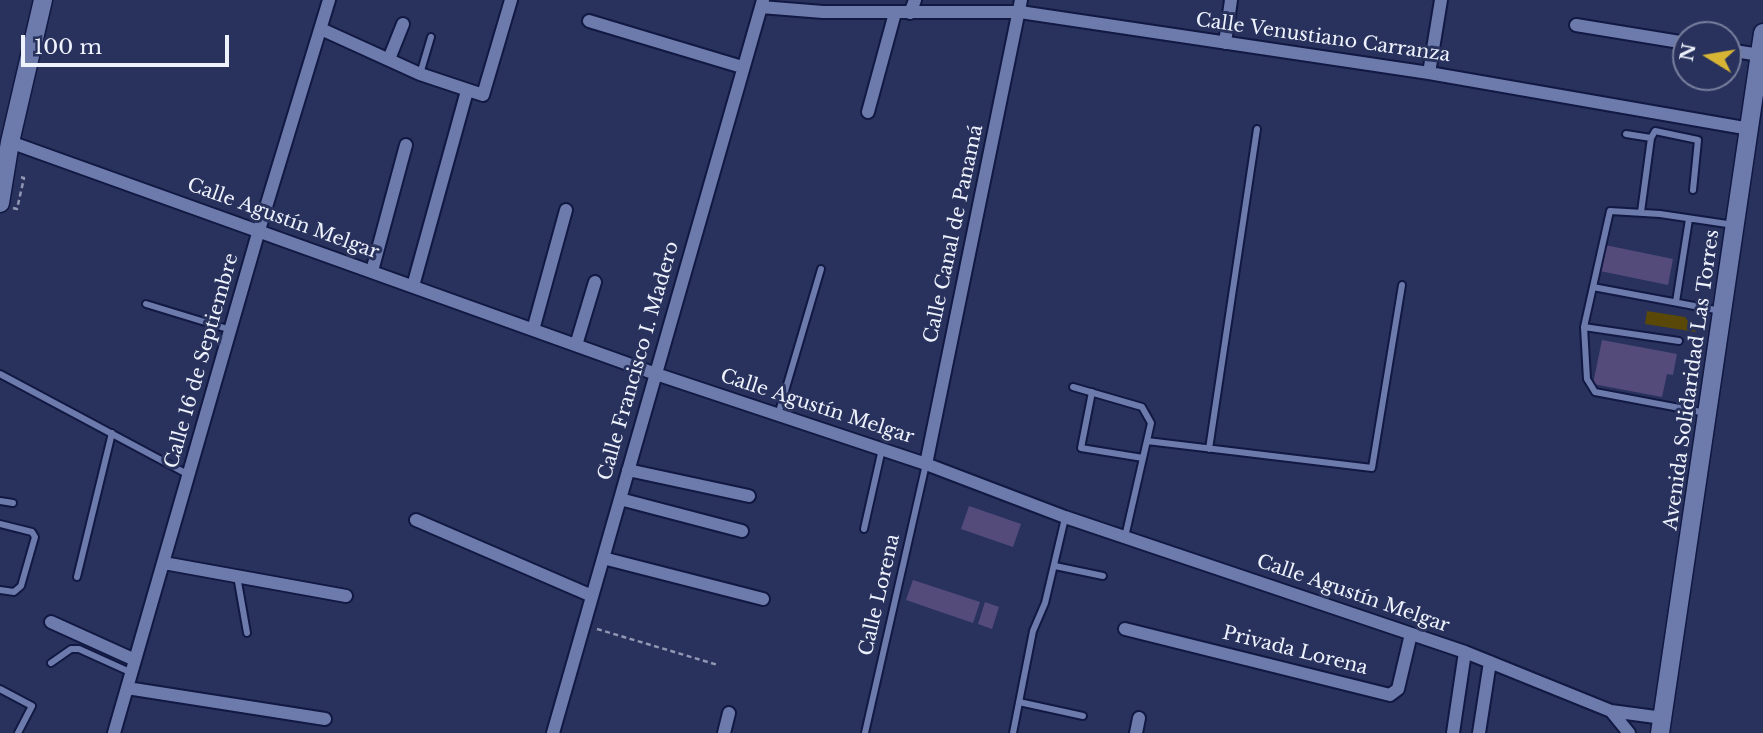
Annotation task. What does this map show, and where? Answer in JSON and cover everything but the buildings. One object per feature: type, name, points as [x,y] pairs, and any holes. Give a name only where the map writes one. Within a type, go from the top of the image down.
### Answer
[{"type":"main road","points":[[0,204],[10,142],[43,0]]},
{"type":"main road","name":"Avenida Solidaridad Las Torres","points":[[1661,725],[1763,33]]},
{"type":"main road","points":[[0,164],[10,142]]},
{"type":"main road","points":[[1740,195],[1763,144]]},
{"type":"street","name":"Calle 16 de Septiembre","points":[[114,733],[259,230],[329,0]]},
{"type":"street","points":[[321,29],[420,74],[467,91],[485,93],[511,0]]},
{"type":"street","points":[[910,13],[915,0]]},
{"type":"street","points":[[1225,43],[1231,0]]},
{"type":"street","points":[[1429,73],[1441,0]]},
{"type":"street","name":"Calle Venustiano Carranza","points":[[762,4],[825,6],[895,13],[950,6],[1021,6],[1225,43],[1429,73],[1750,129]]},
{"type":"street","name":"Calle Francisco I. Madero","points":[[553,733],[762,4]]},
{"type":"street","name":"Calle Canal de Panamá","points":[[926,464],[1021,6]]},
{"type":"street","points":[[868,112],[895,13]]},
{"type":"street","points":[[589,21],[742,67]]},
{"type":"street","points":[[389,59],[403,24]]},
{"type":"street","points":[[1576,25],[1672,41]]},
{"type":"street","points":[[1742,52],[1760,55]]},
{"type":"street","points":[[413,286],[467,91]]},
{"type":"street","name":"Calle Agustín Melgar","points":[[10,142],[656,374],[926,464],[1065,517],[1465,652],[1612,711],[1661,725]]},
{"type":"street","points":[[372,271],[406,145]]},
{"type":"street","points":[[533,330],[566,210]]},
{"type":"street","points":[[576,345],[595,282]]},
{"type":"street","points":[[628,470],[748,496]]},
{"type":"street","points":[[620,499],[742,531]]},
{"type":"street","points":[[416,520],[592,596]]},
{"type":"street","points":[[603,558],[763,599]]},
{"type":"street","points":[[164,563],[346,596]]},
{"type":"street","points":[[51,622],[133,667]]},
{"type":"street","name":"Privada Lorena","points":[[1125,629],[1390,695],[1398,689],[1412,634]]},
{"type":"street","points":[[1453,733],[1465,652]]},
{"type":"street","points":[[1479,733],[1490,662]]},
{"type":"street","points":[[127,688],[325,719]]},
{"type":"street","points":[[1612,711],[1629,733]]},
{"type":"street","points":[[724,733],[729,713]]},
{"type":"street","points":[[1136,733],[1139,718]]},
{"type":"lane","points":[[420,74],[431,37]]},
{"type":"lane","points":[[1209,449],[1257,129]]},
{"type":"lane","points":[[1640,212],[1651,138],[1658,130],[1698,140],[1693,190]]},
{"type":"lane","points":[[1626,134],[1651,138]]},
{"type":"lane","points":[[1708,413],[1595,392],[1587,379],[1584,327],[1608,213],[1613,210],[1640,212],[1736,225]]},
{"type":"lane","points":[[1676,302],[1689,219]]},
{"type":"lane","points":[[778,415],[821,269]]},
{"type":"lane","points":[[1147,442],[1372,468],[1402,285]]},
{"type":"lane","points":[[1592,287],[1723,312]]},
{"type":"lane","points":[[145,304],[231,330]]},
{"type":"lane","points":[[1584,327],[1679,341]]},
{"type":"lane","points":[[0,374],[190,476]]},
{"type":"lane","points":[[1073,387],[1142,407],[1151,422],[1125,537]]},
{"type":"lane","points":[[1092,392],[1081,448],[1143,458]]},
{"type":"lane","points":[[77,577],[112,433]]},
{"type":"lane","points":[[864,529],[882,449]]},
{"type":"lane","name":"Calle Lorena","points":[[865,733],[926,464]]},
{"type":"lane","points":[[0,501],[13,503]]},
{"type":"lane","points":[[1013,733],[1033,631],[1055,566],[1065,517]]},
{"type":"lane","points":[[0,524],[32,532],[35,537],[21,586],[14,592],[0,590]]},
{"type":"lane","points":[[1055,566],[1103,576]]},
{"type":"lane","points":[[237,576],[247,633]]},
{"type":"lane","points":[[51,663],[71,649],[79,649],[133,667]]},
{"type":"lane","points":[[0,689],[32,706],[18,733]]},
{"type":"lane","points":[[1019,702],[1083,716]]},
{"type":"path","points":[[584,625],[718,665]]},
{"type":"shaded area","points":[[1647,311],[1685,317],[1696,332],[1645,324]]}]
